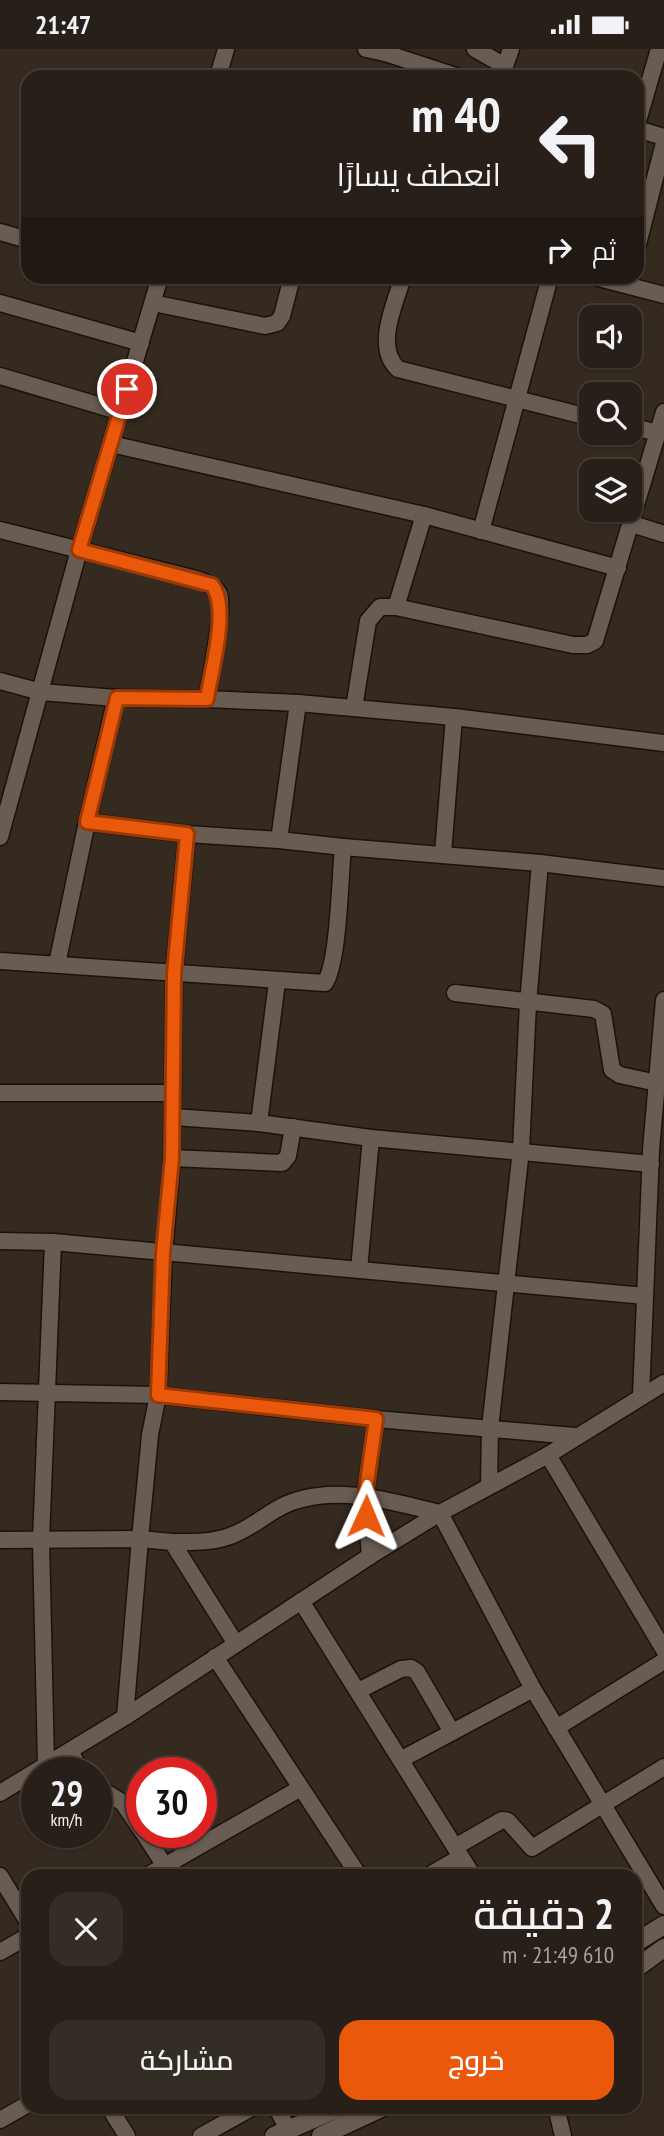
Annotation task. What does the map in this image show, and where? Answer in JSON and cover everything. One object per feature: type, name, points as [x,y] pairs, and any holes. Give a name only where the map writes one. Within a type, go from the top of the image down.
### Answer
[{"type":"main road","points":[[642,1939],[664,1925]]},
{"type":"main road","points":[[642,1964],[663,1950]]},
{"type":"main road","points":[[281,2133],[325,2114]]},
{"type":"main road","points":[[321,2136],[368,2114]]},
{"type":"street","points":[[220,70],[226,49]]},
{"type":"street","points":[[366,49],[385,51],[439,70]]},
{"type":"street","points":[[475,49],[502,70]]},
{"type":"street","points":[[503,70],[511,49]]},
{"type":"street","points":[[644,102],[659,49]]},
{"type":"street","points":[[644,130],[664,137]]},
{"type":"street","points":[[644,222],[664,143]]},
{"type":"street","points":[[0,232],[21,238]]},
{"type":"street","points":[[1,826],[79,550],[153,303],[155,284]]},
{"type":"street","points":[[153,303],[265,325],[277,323],[282,316],[290,284]]},
{"type":"street","points":[[400,284],[387,338],[389,361],[398,369],[579,415]]},
{"type":"street","points":[[481,531],[514,400],[548,284]]},
{"type":"street","points":[[636,284],[664,295]]},
{"type":"street","points":[[0,303],[141,344]]},
{"type":"street","points":[[0,376],[121,412]]},
{"type":"street","points":[[355,708],[368,621],[380,607],[396,607],[587,645],[595,641],[664,412]]},
{"type":"street","points":[[642,429],[658,432]]},
{"type":"street","points":[[111,444],[424,515],[618,568]]},
{"type":"street","points":[[396,607],[424,515]]},
{"type":"street","points":[[632,524],[664,534]]},
{"type":"street","points":[[0,530],[212,585],[219,594],[220,610],[207,699]]},
{"type":"street","points":[[0,681],[41,692],[117,698],[298,703],[454,717],[664,743]]},
{"type":"street","points":[[57,964],[117,698]]},
{"type":"street","points":[[279,840],[298,703]]},
{"type":"street","points":[[443,853],[454,717]]},
{"type":"street","points":[[87,822],[187,834],[443,853],[664,878]]},
{"type":"street","points":[[125,1717],[150,1435],[158,1395],[163,1253],[172,1158],[174,974],[187,834]]},
{"type":"street","points":[[0,961],[277,982],[325,983],[330,975],[343,847]]},
{"type":"street","points":[[489,1486],[490,1428],[521,1150],[528,1003],[541,863]]},
{"type":"street","points":[[259,1123],[277,982]]},
{"type":"street","points":[[455,993],[594,1009],[603,1014],[612,1070],[620,1075],[657,1083]]},
{"type":"street","points":[[641,1397],[645,1296],[656,1224],[657,1083],[664,1000]]},
{"type":"street","points":[[0,1093],[173,1093]]},
{"type":"street","points":[[173,1117],[259,1123],[371,1138],[521,1150],[656,1155]]},
{"type":"street","points":[[172,1158],[282,1163],[288,1156],[293,1127]]},
{"type":"street","points":[[359,1270],[371,1138]]},
{"type":"street","points":[[0,1241],[53,1242],[645,1296]]},
{"type":"street","points":[[46,1757],[41,1540],[53,1242]]},
{"type":"street","points":[[59,1757],[125,1717],[370,1556],[440,1513],[548,1455],[574,1436],[664,1383]]},
{"type":"street","points":[[0,1392],[158,1395],[376,1419],[574,1436]]},
{"type":"street","points":[[370,1556],[365,1497],[376,1419]]},
{"type":"street","points":[[548,1455],[664,1650]]},
{"type":"street","points":[[0,1540],[140,1539],[201,1542],[231,1536],[274,1509],[301,1499],[325,1495],[365,1497],[440,1513]]},
{"type":"street","points":[[440,1513],[533,1689],[664,1906]]},
{"type":"street","points":[[172,1542],[236,1644]]},
{"type":"street","points":[[301,1601],[469,1869]]},
{"type":"street","points":[[215,1657],[299,1789],[354,1869]]},
{"type":"street","points":[[556,1728],[664,1661]]},
{"type":"street","points":[[358,1691],[401,1669],[411,1668],[417,1672],[452,1732]]},
{"type":"street","points":[[402,1759],[533,1689]]},
{"type":"street","points":[[70,1751],[73,1757]]},
{"type":"street","points":[[437,1869],[502,1820],[508,1821],[532,1848],[664,1767]]},
{"type":"street","points":[[0,1793],[21,1780]]},
{"type":"street","points":[[171,1869],[299,1789]]},
{"type":"street","points":[[112,1796],[126,1808]]},
{"type":"street","points":[[153,1848],[167,1869]]},
{"type":"street","points":[[0,1876],[21,1910]]},
{"type":"street","points":[[0,1952],[21,1940]]},
{"type":"street","points":[[0,2120],[21,2108]]},
{"type":"street","points":[[113,2114],[127,2136]]},
{"type":"street","points":[[201,2136],[240,2114]]},
{"type":"street","points":[[277,2114],[281,2133]]},
{"type":"street","points":[[558,2114],[563,2136]]},
{"type":"route","points":[[127,389],[79,550],[212,585],[219,594],[220,610],[207,699],[117,698],[87,822],[187,834],[174,974],[172,1158],[163,1253],[158,1395],[376,1419],[365,1497],[366,1516]]}]
